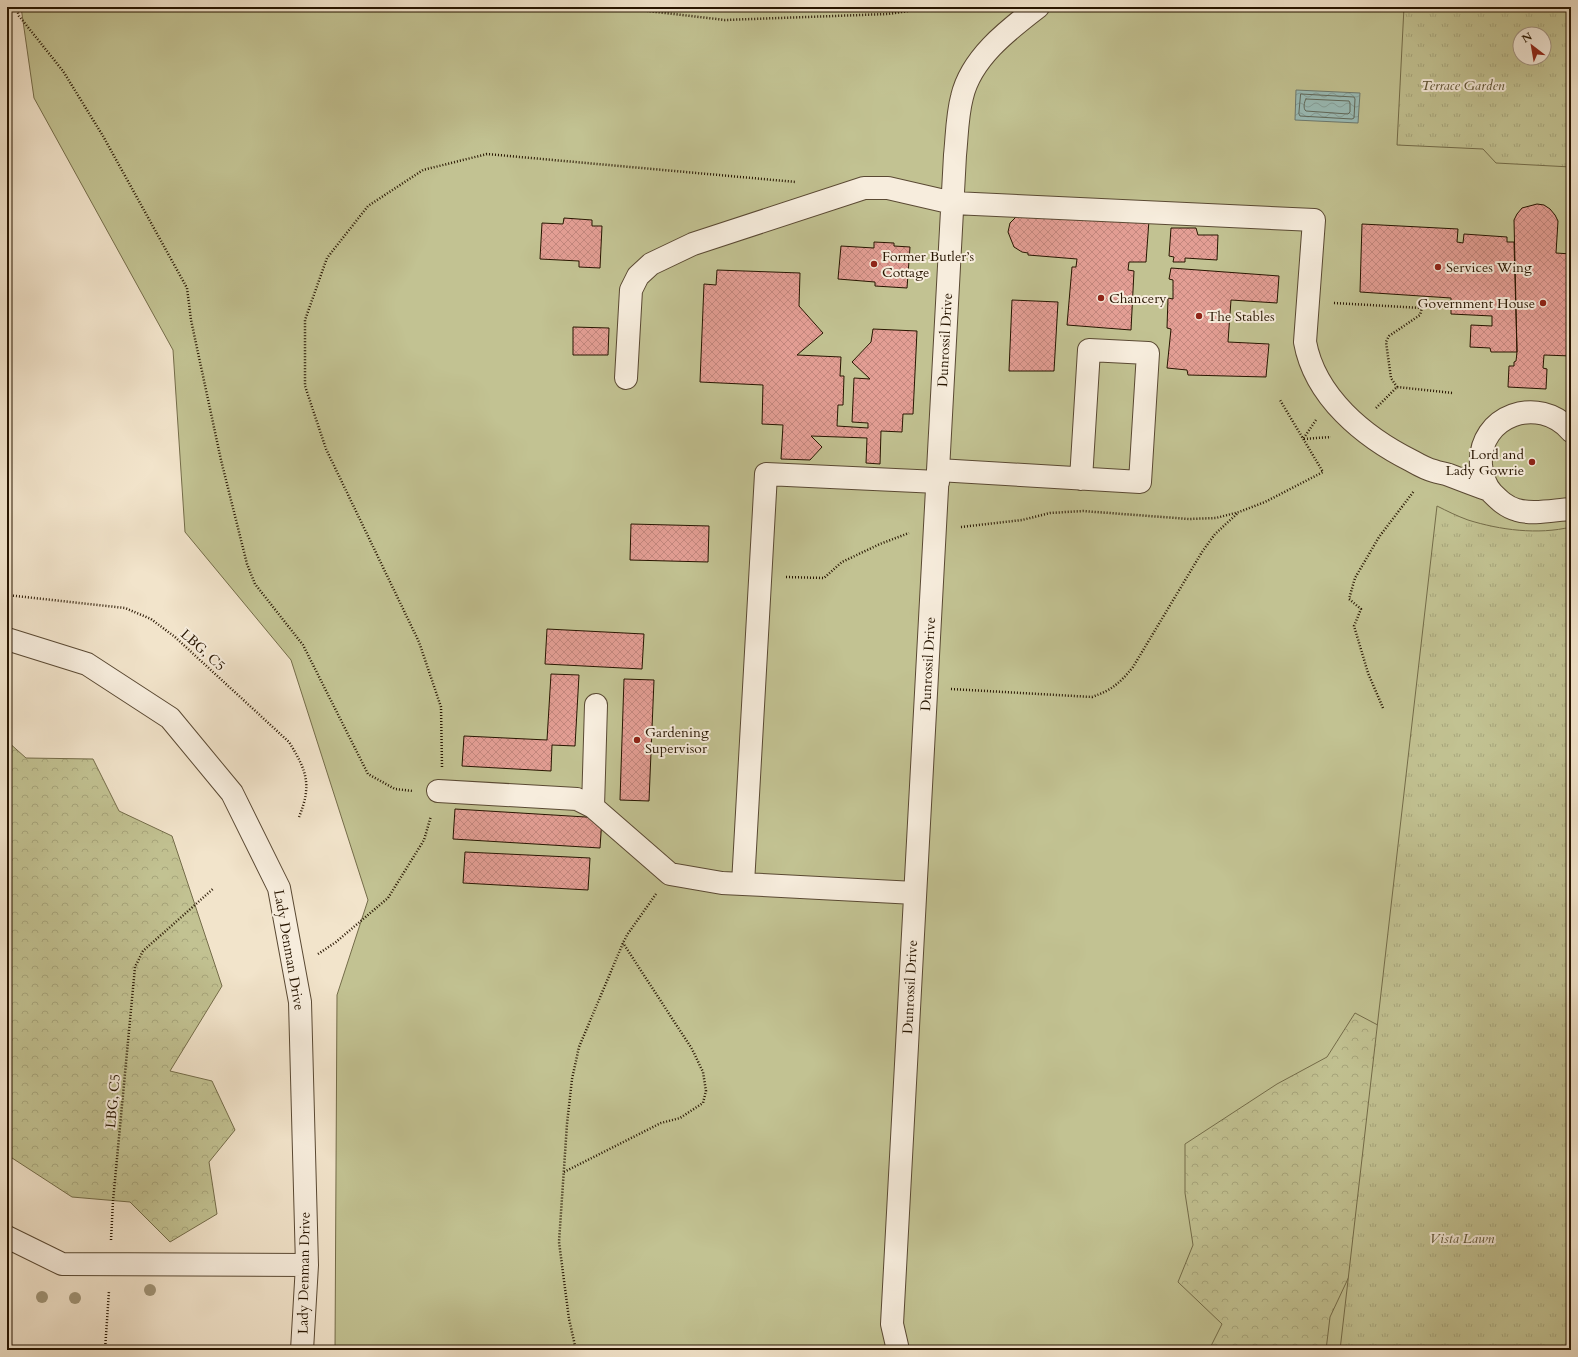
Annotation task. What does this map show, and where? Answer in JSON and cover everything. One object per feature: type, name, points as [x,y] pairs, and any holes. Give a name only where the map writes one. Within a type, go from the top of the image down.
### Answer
[{"type":"street","name":"Dunrossil Drive","points":[[898,1350],[892,1324],[955,155],[962,97],[970,77],[988,50],[1011,27],[1038,7]]},
{"type":"street","points":[[626,378],[631,290],[638,276],[651,264],[693,244],[864,188],[888,188],[952,203],[1314,220],[1306,342],[1308,354],[1318,378],[1338,406],[1363,431],[1389,449],[1441,473],[1489,490]]},
{"type":"street","points":[[743,884],[766,474],[1081,479],[1140,482],[1148,353],[1089,350],[1081,479]]},
{"type":"street","points":[[1441,473],[1459,474],[1467,468],[1475,460],[1493,429],[1503,420],[1514,415],[1526,412],[1539,412],[1551,415],[1565,424],[1571,431]]},
{"type":"street","points":[[1484,444],[1481,458],[1482,472],[1489,490],[1498,500],[1517,510],[1530,512],[1571,509]]},
{"type":"street","points":[[1540,511],[1555,506],[1565,499],[1571,492]]},
{"type":"street","name":"Lady Denman Drive","points":[[7,639],[87,664],[170,718],[232,793],[279,888],[300,1002],[307,1266],[302,1350]]},
{"type":"street","points":[[593,807],[596,705]]},
{"type":"street","points":[[438,791],[577,799],[593,807],[670,874],[716,882],[915,893]]},
{"type":"street","points":[[7,1237],[62,1264],[307,1266]]},
{"type":"path","points":[[16,7],[19,16],[62,71],[103,136],[187,288],[191,320],[221,460],[247,564],[255,584],[303,645],[368,774],[395,789],[428,792],[438,791]]},
{"type":"path","points":[[614,7],[725,20],[888,14],[936,7]]},
{"type":"path","points":[[294,970],[336,942],[388,898],[424,840],[442,774],[441,707],[419,642],[326,448],[305,386],[305,320],[327,258],[368,206],[423,170],[487,154],[801,183]]},
{"type":"path","points":[[1308,301],[1422,308],[1420,315],[1389,336],[1386,342],[1391,378],[1397,387]]},
{"type":"path","points":[[760,576],[824,578],[842,562],[910,532],[1022,520],[1050,514],[1083,511],[1189,519],[1216,518],[1239,512],[1265,502],[1324,472],[1280,400]]},
{"type":"path","points":[[1383,708],[1368,673],[1354,626],[1360,609],[1349,599],[1355,578],[1379,537],[1414,492],[1441,473]]},
{"type":"path","points":[[926,695],[940,688],[1092,697],[1108,691],[1122,681],[1133,667],[1202,552],[1215,534],[1239,512]]},
{"type":"path","name":"LBG, C5","points":[[7,596],[125,608],[151,619],[175,637],[289,742],[302,763],[306,780],[306,801],[299,818]]},
{"type":"path","points":[[576,1350],[569,1319],[559,1242],[568,1109],[572,1079],[580,1047],[623,943],[670,874]]},
{"type":"path","name":"LBG, C5","points":[[105,1350],[113,1202],[135,967],[143,951],[214,888]]},
{"type":"path","points":[[564,1172],[661,1123],[680,1118],[703,1103],[706,1091],[703,1072],[692,1049],[623,943]]},
{"type":"green space","points":[[21,7],[1571,7],[1571,1350],[335,1350],[337,995],[368,900],[291,660],[185,532],[173,350],[34,98]]},
{"type":"green space","name":"Terrace Garden","points":[[1404,7],[1571,7],[1571,167],[1496,163],[1483,149],[1397,145]]},
{"type":"green space","name":"Vista Lawn","points":[[1437,506],[1480,524],[1506,529],[1545,531],[1571,527],[1571,1350],[1340,1350]]},
{"type":"green space","points":[[7,741],[26,758],[93,759],[119,811],[172,836],[222,986],[170,1071],[212,1081],[235,1130],[209,1162],[217,1214],[170,1242],[130,1202],[72,1197],[9,1156],[7,1148]]},
{"type":"green space","points":[[1355,1013],[1408,1041],[1385,1200],[1330,1317],[1326,1350],[1209,1350],[1222,1324],[1178,1282],[1193,1245],[1185,1193],[1185,1144],[1277,1084],[1327,1057]]},
{"type":"water","points":[[1296,90],[1360,93],[1358,123],[1295,120]]},
{"type":"building","name":"Government House","points":[[1537,204],[1544,205],[1550,209],[1558,221],[1556,253],[1571,254],[1571,356],[1544,355],[1543,368],[1547,369],[1546,389],[1508,387],[1509,366],[1514,366],[1517,352],[1514,220],[1522,208]]},
{"type":"building","name":"Chancery","points":[[1017,216],[1149,220],[1146,262],[1129,262],[1128,270],[1134,271],[1131,330],[1067,325],[1072,267],[1076,267],[1077,259],[1028,255],[1028,253],[1022,252],[1014,247],[1008,232],[1010,223]]},
{"type":"building","points":[[564,218],[592,220],[592,226],[602,226],[600,268],[579,267],[579,261],[540,259],[542,223],[563,224]]},
{"type":"building","name":"Services Wing","points":[[1362,224],[1458,229],[1457,242],[1463,243],[1464,234],[1507,237],[1507,242],[1514,242],[1517,352],[1491,352],[1490,348],[1470,347],[1471,325],[1492,326],[1492,316],[1451,314],[1451,298],[1360,292]]},
{"type":"building","points":[[1171,228],[1196,228],[1198,235],[1218,235],[1217,260],[1185,258],[1185,262],[1173,262],[1174,257],[1169,256]]},
{"type":"building","name":"Former Butler’s Cottage","points":[[874,242],[894,243],[894,246],[910,247],[907,288],[875,286],[875,282],[838,279],[841,246],[874,248]]},
{"type":"building","name":"The Stables","points":[[1171,268],[1279,276],[1277,303],[1231,300],[1228,342],[1269,344],[1266,377],[1188,375],[1187,370],[1167,368],[1171,329],[1167,328],[1168,298],[1173,299],[1173,280],[1169,279]]},
{"type":"building","points":[[717,270],[800,273],[799,306],[823,333],[797,355],[841,357],[840,376],[844,376],[843,405],[838,405],[837,426],[868,428],[868,423],[852,422],[854,378],[870,379],[852,362],[871,342],[873,329],[917,331],[913,414],[903,414],[902,432],[881,431],[880,464],[866,463],[867,438],[811,436],[822,447],[810,460],[781,459],[783,425],[762,424],[763,385],[700,382],[704,284],[716,285]]},
{"type":"building","points":[[1012,300],[1058,302],[1054,371],[1009,371]]},
{"type":"building","points":[[573,327],[609,328],[608,355],[573,355]]},
{"type":"building","points":[[631,524],[709,526],[708,562],[630,560]]},
{"type":"building","points":[[547,629],[644,634],[642,669],[545,664]]},
{"type":"building","points":[[551,674],[579,675],[575,746],[552,745],[551,771],[462,766],[464,736],[547,740]]},
{"type":"building","name":"Gardening Supervisor","points":[[624,679],[654,680],[649,801],[620,800]]},
{"type":"building","points":[[455,809],[602,818],[600,848],[453,839]]},
{"type":"building","points":[[465,852],[590,858],[588,890],[463,883]]},
{"type":"place","name":"Former Butler’s Cottage","points":[[874,264]]},
{"type":"place","name":"Services Wing","points":[[1438,267]]},
{"type":"place","name":"Chancery","points":[[1101,298]]},
{"type":"place","name":"Government House","points":[[1543,303]]},
{"type":"place","name":"The Stables","points":[[1199,316]]},
{"type":"place","name":"Lord and Lady Gowrie","points":[[1532,462]]},
{"type":"place","name":"Gardening Supervisor","points":[[637,740]]}]
